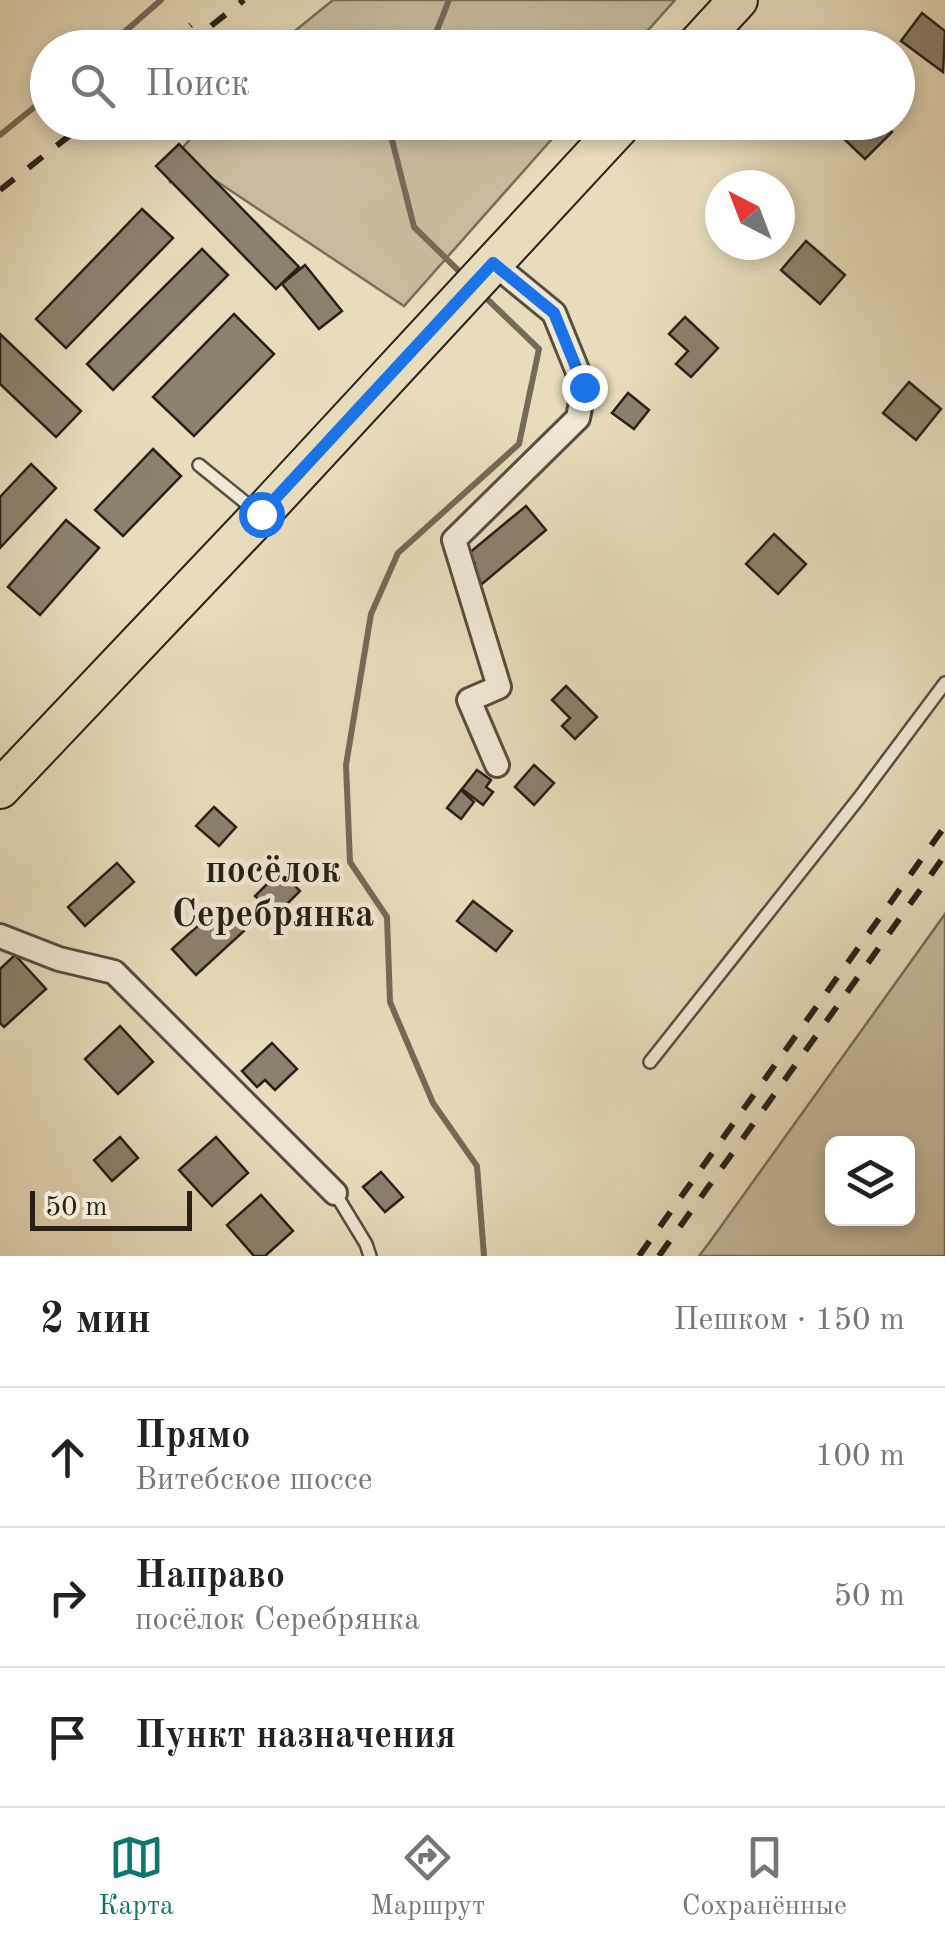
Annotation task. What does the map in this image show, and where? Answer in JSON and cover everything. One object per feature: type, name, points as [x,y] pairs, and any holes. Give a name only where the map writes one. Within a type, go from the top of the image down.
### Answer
[{"type":"main road","points":[[710,30],[738,0]]},
{"type":"main road","points":[[0,789],[607,140]]},
{"type":"street","points":[[493,263],[554,313],[584,387],[578,418],[454,540],[499,687],[469,700],[496,765]]},
{"type":"street","points":[[0,936],[59,958],[114,972],[335,1194]]},
{"type":"lane","points":[[199,465],[261,514]]},
{"type":"lane","points":[[650,1062],[945,683]]},
{"type":"lane","points":[[335,1194],[370,1256]]},
{"type":"shaded area","points":[[333,0],[675,0],[648,30],[296,30]]},
{"type":"shaded area","points":[[189,140],[551,140],[404,306],[201,171],[170,182],[168,165]]},
{"type":"shaded area","points":[[945,914],[945,1256],[699,1256]]},
{"type":"building","points":[[922,13],[945,31],[943,72],[915,51],[915,30],[909,30]]},
{"type":"building","points":[[845,140],[884,140],[865,159]]},
{"type":"building","points":[[179,144],[299,267],[276,289],[156,166]]},
{"type":"building","points":[[142,209],[173,238],[66,348],[36,319]]},
{"type":"building","points":[[806,241],[845,275],[820,304],[781,270],[790,260],[795,260],[795,254]]},
{"type":"building","points":[[202,249],[228,275],[113,390],[87,364]]},
{"type":"building","points":[[305,265],[342,311],[319,329],[282,284]]},
{"type":"building","points":[[234,314],[274,354],[194,436],[153,397]]},
{"type":"building","points":[[685,317],[718,348],[691,377],[676,364],[688,351],[669,334]]},
{"type":"building","points":[[0,334],[81,411],[56,437],[0,384]]},
{"type":"building","points":[[909,382],[941,409],[916,440],[883,413]]},
{"type":"building","points":[[628,393],[649,410],[634,429],[612,413]]},
{"type":"building","points":[[153,449],[181,476],[123,536],[95,510]]},
{"type":"building","points":[[31,464],[56,488],[0,548],[0,497]]},
{"type":"building","points":[[526,506],[546,530],[482,584],[469,568],[475,563],[468,554]]},
{"type":"building","points":[[66,520],[99,548],[40,615],[8,587]]},
{"type":"building","points":[[774,534],[806,564],[778,594],[746,564]]},
{"type":"building","points":[[566,686],[597,717],[575,739],[562,726],[570,718],[552,700]]},
{"type":"building","points":[[534,765],[554,783],[534,805],[515,787]]},
{"type":"building","points":[[477,770],[491,780],[486,787],[493,792],[483,805],[462,789]]},
{"type":"building","points":[[461,790],[474,802],[461,819],[447,808]]},
{"type":"building","points":[[214,807],[236,827],[219,846],[196,826]]},
{"type":"building","points":[[117,863],[134,882],[85,926],[68,907]]},
{"type":"building","points":[[280,871],[300,891],[275,916],[255,896]]},
{"type":"building","points":[[473,901],[512,931],[496,951],[457,921]]},
{"type":"building","points":[[221,905],[244,931],[196,975],[172,949]]},
{"type":"building","points":[[15,955],[46,989],[4,1027],[0,1023],[0,969]]},
{"type":"building","points":[[120,1026],[153,1062],[118,1094],[85,1059]]},
{"type":"building","points":[[272,1043],[297,1069],[275,1090],[265,1080],[257,1087],[242,1071]]},
{"type":"building","points":[[120,1137],[138,1158],[112,1181],[94,1160]]},
{"type":"building","points":[[216,1137],[248,1173],[212,1206],[179,1170]]},
{"type":"building","points":[[381,1172],[403,1197],[385,1212],[363,1187]]},
{"type":"building","points":[[261,1195],[293,1231],[265,1256],[254,1256],[227,1225]]},
{"type":"waterway","points":[[127,30],[161,0]]},
{"type":"waterway","points":[[437,30],[449,0]]},
{"type":"waterway","points":[[0,135],[30,111]]},
{"type":"waterway","points":[[392,140],[414,227],[464,276]]},
{"type":"waterway","points":[[483,295],[539,349],[519,444],[398,553],[371,614],[346,765],[350,862],[387,917],[390,1002],[433,1103],[477,1166],[484,1256]]},
{"type":"railway","points":[[206,30],[244,0]]},
{"type":"railway","points":[[185,30],[191,25]]},
{"type":"railway","points":[[0,190],[64,140]]},
{"type":"railway","points":[[639,1256],[945,826]]},
{"type":"railway","points":[[659,1256],[945,855]]},
{"type":"district","name":"посёлок Серебрянка","points":[[273,894]]},
{"type":"route","points":[[261,514],[493,263],[554,313],[584,387]]}]
